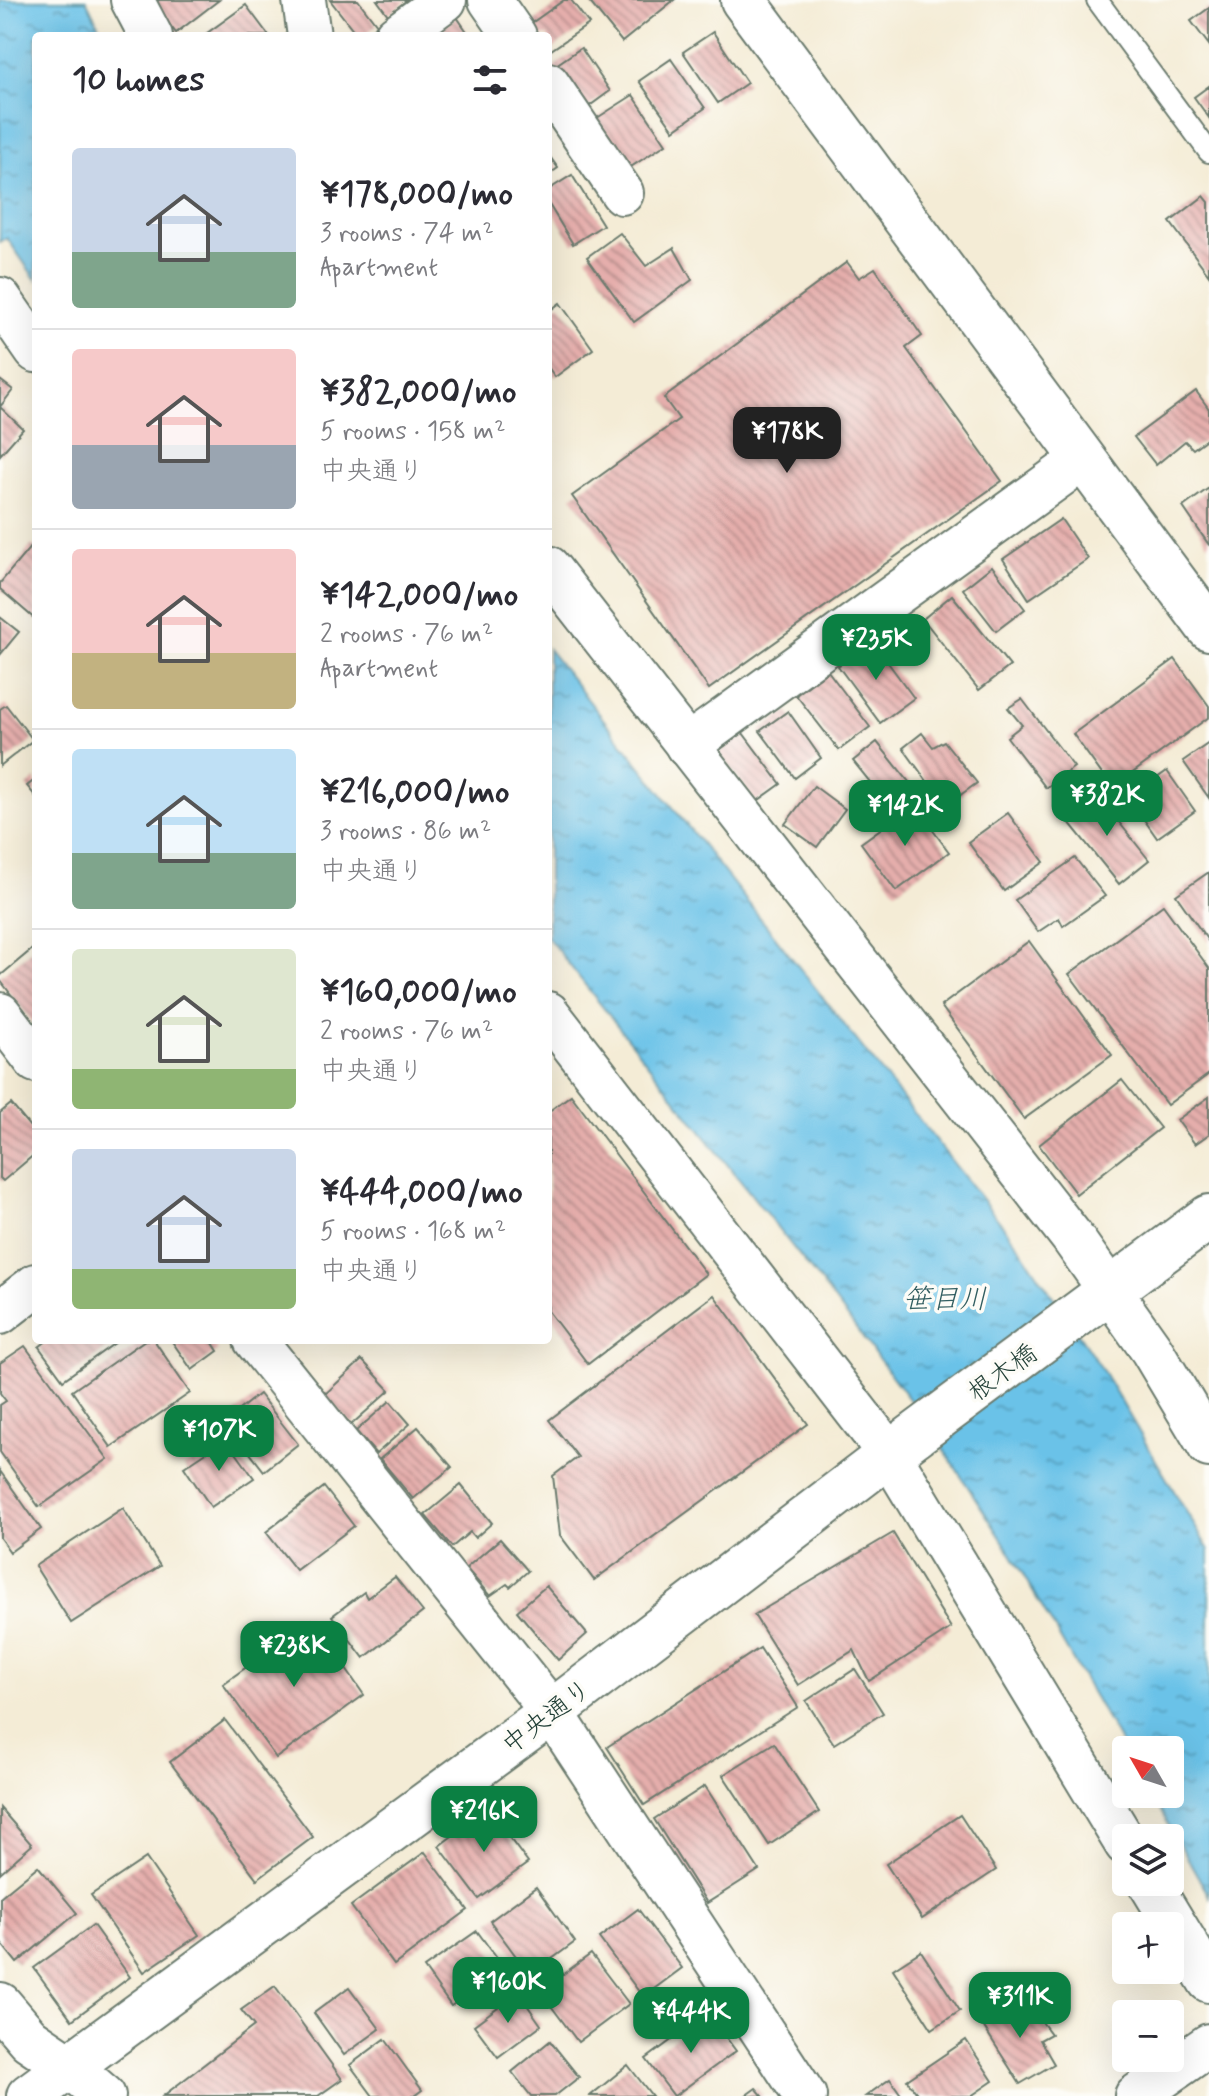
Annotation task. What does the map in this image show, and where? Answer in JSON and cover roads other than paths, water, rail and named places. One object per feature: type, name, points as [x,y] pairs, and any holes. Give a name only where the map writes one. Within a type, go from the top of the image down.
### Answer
[{"type":"street","points":[[132,0],[149,32]]},
{"type":"street","points":[[304,0],[308,32]]},
{"type":"street","points":[[401,32],[445,0]]},
{"type":"street","points":[[490,0],[512,32]]},
{"type":"street","points":[[743,0],[1209,628]]},
{"type":"street","points":[[552,90],[622,193]]},
{"type":"street","points":[[0,299],[32,345]]},
{"type":"street","points":[[687,746],[1083,459]]},
{"type":"street","points":[[552,572],[1071,1236],[1105,1296],[1151,1349],[1209,1446]]},
{"type":"street","points":[[0,1014],[32,1056]]},
{"type":"street","points":[[552,1018],[897,1449],[1114,1824]]},
{"type":"street","points":[[1105,1296],[1209,1217]]},
{"type":"street","points":[[0,1313],[32,1288]]},
{"type":"street","name":"根木橋","points":[[897,1449],[1105,1296]]},
{"type":"street","points":[[258,1344],[552,1712],[805,2096]]},
{"type":"street","name":"中央通り","points":[[29,2096],[552,1712],[897,1449]]},
{"type":"street","points":[[1157,1896],[1209,1981]]},
{"type":"street","points":[[0,2005],[29,2039],[69,2066],[104,2096]]},
{"type":"street","points":[[1136,2096],[1209,2045]]},
{"type":"lane","points":[[1097,0],[1209,152]]},
{"type":"water","points":[[0,0],[86,0],[102,32],[32,32],[32,274],[7,238],[0,242]]},
{"type":"water","name":"笹目川","points":[[552,654],[1018,1245],[1100,1366],[1209,1550],[1209,1896],[1184,1852],[1184,1824],[1168,1824],[1159,1808],[1184,1808],[1184,1736],[1117,1736],[1007,1547],[924,1419],[830,1294],[552,943]]}]
